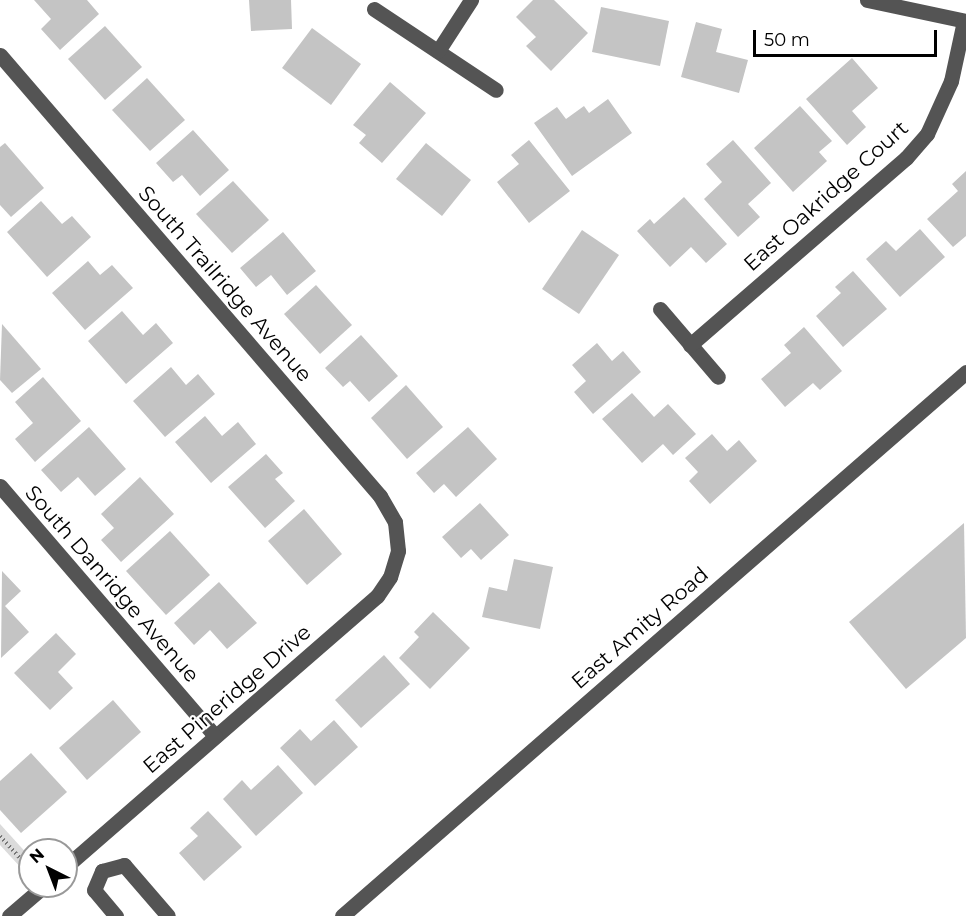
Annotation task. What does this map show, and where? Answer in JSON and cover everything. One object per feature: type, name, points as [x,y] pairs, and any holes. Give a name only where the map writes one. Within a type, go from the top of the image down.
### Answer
[{"type":"street","points":[[438,51],[471,0]]},
{"type":"street","points":[[867,0],[965,21]]},
{"type":"street","points":[[374,9],[496,90]]},
{"type":"street","name":"East Oakridge Court","points":[[690,345],[906,158],[927,134],[951,81],[965,21]]},
{"type":"street","name":"South Trailridge Avenue","points":[[0,55],[380,496],[394,522],[398,550]]},
{"type":"street","points":[[660,309],[718,377]]},
{"type":"street","name":"East Amity Road","points":[[342,916],[966,372]]},
{"type":"street","name":"South Danridge Avenue","points":[[0,486],[215,736]]},
{"type":"street","name":"East Pineridge Drive","points":[[78,855],[377,596],[390,578],[398,550]]},
{"type":"street","points":[[84,850],[102,871]]},
{"type":"street","points":[[102,871],[124,865],[168,916]]},
{"type":"street","points":[[102,871],[94,890],[116,916]]},
{"type":"street","points":[[9,916],[30,898]]},
{"type":"path","points":[[0,836],[18,856]]},
{"type":"shaded area","points":[[0,824],[18,844],[18,865],[0,845]]},
{"type":"building","points":[[34,0],[87,0],[99,14],[60,50],[41,29],[51,19]]},
{"type":"building","points":[[249,0],[291,0],[292,29],[251,31]]},
{"type":"building","points":[[533,0],[554,0],[588,33],[551,71],[526,46],[536,37],[516,17]]},
{"type":"building","points":[[601,7],[669,21],[660,66],[592,52]]},
{"type":"building","points":[[696,22],[722,29],[716,52],[748,60],[739,93],[681,77]]},
{"type":"building","points":[[105,26],[142,67],[105,100],[68,59]]},
{"type":"building","points":[[312,28],[361,64],[331,105],[282,68]]},
{"type":"building","points":[[852,58],[878,88],[852,111],[866,127],[847,145],[806,99]]},
{"type":"building","points":[[147,78],[185,120],[150,151],[112,110]]},
{"type":"building","points":[[390,82],[426,113],[382,163],[359,143],[366,135],[353,125]]},
{"type":"building","points":[[608,99],[632,133],[572,176],[534,123],[557,107],[566,119],[584,106],[589,113]]},
{"type":"building","points":[[800,106],[832,141],[819,152],[827,161],[793,192],[754,148]]},
{"type":"building","points":[[193,130],[229,170],[200,196],[182,175],[173,182],[156,163]]},
{"type":"building","points":[[529,140],[570,191],[529,223],[497,182],[519,164],[511,155]]},
{"type":"building","points":[[733,140],[771,183],[748,204],[760,217],[738,237],[704,199],[722,182],[706,164]]},
{"type":"building","points":[[5,143],[44,188],[11,217],[0,205],[0,147]]},
{"type":"building","points":[[426,143],[471,180],[442,216],[396,179]]},
{"type":"building","points":[[966,171],[966,236],[953,247],[927,219],[958,191],[952,184]]},
{"type":"building","points":[[233,181],[269,220],[232,253],[196,214]]},
{"type":"building","points":[[684,197],[727,244],[706,263],[691,247],[670,267],[637,231],[650,219],[654,224]]},
{"type":"building","points":[[41,201],[62,224],[72,216],[91,237],[47,277],[7,232]]},
{"type":"building","points":[[920,229],[945,257],[900,297],[866,259],[886,241],[896,251]]},
{"type":"building","points":[[582,230],[619,255],[579,314],[542,289]]},
{"type":"building","points":[[283,232],[316,271],[287,295],[271,275],[256,287],[240,268]]},
{"type":"building","points":[[88,261],[100,275],[112,265],[133,288],[85,330],[52,293]]},
{"type":"building","points":[[853,271],[887,309],[843,347],[816,316],[841,293],[835,287]]},
{"type":"building","points":[[316,285],[352,325],[320,354],[284,314]]},
{"type":"building","points":[[122,311],[143,335],[156,323],[173,343],[126,384],[88,341]]},
{"type":"building","points":[[2,324],[41,369],[12,393],[0,380]]},
{"type":"building","points":[[804,327],[842,371],[820,390],[813,383],[785,407],[761,379],[791,353],[784,345]]},
{"type":"building","points":[[361,335],[398,376],[369,402],[350,381],[343,387],[325,368]]},
{"type":"building","points":[[597,343],[612,361],[623,351],[641,372],[593,414],[574,392],[586,381],[572,365]]},
{"type":"building","points":[[171,367],[186,385],[198,374],[215,394],[165,437],[133,401]]},
{"type":"building","points":[[43,377],[81,421],[35,462],[15,439],[33,423],[15,402]]},
{"type":"building","points":[[406,385],[443,427],[407,459],[371,418]]},
{"type":"building","points":[[632,393],[654,417],[668,404],[696,434],[673,455],[663,444],[642,463],[602,419]]},
{"type":"building","points":[[205,416],[222,436],[238,422],[256,444],[211,483],[175,442]]},
{"type":"building","points":[[89,427],[126,469],[95,496],[78,477],[61,492],[41,470]]},
{"type":"building","points":[[468,427],[497,459],[456,497],[444,484],[434,493],[416,473]]},
{"type":"building","points":[[712,434],[727,451],[739,440],[757,461],[710,504],[689,481],[698,472],[685,458]]},
{"type":"building","points":[[266,454],[283,473],[275,479],[295,501],[265,528],[228,487]]},
{"type":"building","points":[[140,477],[174,514],[121,562],[101,540],[114,528],[101,514]]},
{"type":"building","points":[[480,503],[509,535],[481,560],[471,549],[461,558],[442,537]]},
{"type":"building","points":[[304,509],[342,554],[307,585],[268,541]]},
{"type":"building","points":[[964,523],[966,638],[906,689],[849,622]]},
{"type":"building","points":[[170,531],[210,575],[166,615],[126,571]]},
{"type":"building","points":[[514,559],[553,567],[540,629],[482,617],[489,587],[507,591]]},
{"type":"building","points":[[2,571],[21,591],[5,606],[29,632],[1,658]]},
{"type":"building","points":[[219,582],[257,623],[227,649],[210,630],[194,645],[174,623]]},
{"type":"building","points":[[433,612],[470,648],[430,689],[399,658],[419,637],[414,632]]},
{"type":"building","points":[[56,633],[76,654],[58,672],[73,688],[50,710],[14,673]]},
{"type":"building","points":[[384,655],[410,684],[361,728],[335,700]]},
{"type":"building","points":[[113,700],[141,732],[87,780],[59,748]]},
{"type":"building","points":[[334,720],[358,747],[315,786],[280,748],[300,729],[311,741]]},
{"type":"building","points":[[31,753],[67,792],[21,833],[0,810],[0,781]]},
{"type":"building","points":[[278,765],[303,793],[256,836],[223,799],[242,780],[251,790]]},
{"type":"building","points":[[208,811],[242,847],[204,881],[179,853],[198,836],[190,828]]}]
